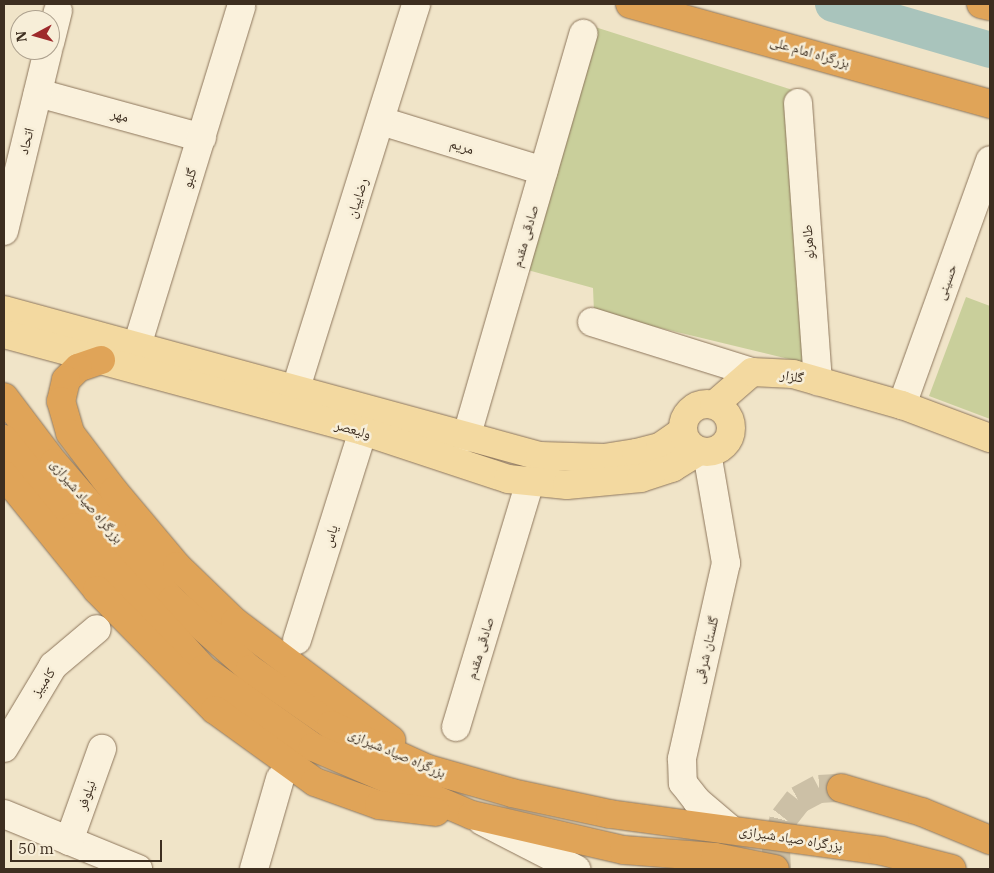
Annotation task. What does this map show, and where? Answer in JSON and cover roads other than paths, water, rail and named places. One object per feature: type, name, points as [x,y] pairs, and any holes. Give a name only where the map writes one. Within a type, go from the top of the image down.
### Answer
[{"type":"highway","name":"بزرگراه امام علی","points":[[630,4],[990,104]]},
{"type":"highway","points":[[981,4],[990,4]]},
{"type":"highway","points":[[101,360],[78,368],[66,380],[61,401],[70,432],[114,491],[177,566],[236,622],[428,769]]},
{"type":"highway","name":"بزرگراه صیاد شیرازی","points":[[4,397],[125,547],[220,645],[331,725],[428,769],[610,814],[729,828],[882,851],[952,869]]},
{"type":"highway","name":"بزرگراه صیاد شیرازی","points":[[4,439],[74,527],[203,669],[313,747],[472,816],[624,850],[715,857],[775,869]]},
{"type":"highway","points":[[4,475],[97,590],[215,710],[269,752],[315,782],[379,805],[472,816]]},
{"type":"highway","points":[[841,788],[922,812],[990,840]]},
{"type":"main road","name":"ولیعصر","points":[[4,310],[136,349],[466,438],[540,456],[604,458],[660,447],[696,445]]},
{"type":"main road","name":"ولیعصر","points":[[4,334],[363,431],[508,479],[567,485],[641,478],[672,468],[696,445]]},
{"type":"main road","name":"گلزار","points":[[752,372],[818,381],[902,405],[990,438]]},
{"type":"main road","points":[[714,405],[752,372]]},
{"type":"main road","points":[[703,402],[714,405],[726,412],[730,432],[726,441],[696,445],[693,406],[703,402]]},
{"type":"street","name":"رضاییان","points":[[295,392],[416,4]]},
{"type":"street","name":"گلبو","points":[[136,349],[241,7]]},
{"type":"street","name":"صادقی مقدم","points":[[466,438],[583,34]]},
{"type":"street","name":"اتحاد","points":[[4,231],[46,60]]},
{"type":"street","name":"مهر","points":[[38,93],[202,138]]},
{"type":"street","name":"طاهرلو","points":[[798,103],[818,381]]},
{"type":"street","name":"مریم","points":[[381,121],[544,171]]},
{"type":"street","name":"حسینی","points":[[902,405],[990,160]]},
{"type":"street","name":"گلزار","points":[[592,322],[752,372]]},
{"type":"street","name":"یاس","points":[[297,640],[363,431]]},
{"type":"street","name":"گلستان شرقی","points":[[696,445],[726,563],[682,759],[683,783],[697,802],[729,828]]},
{"type":"street","name":"صادقی مقدم","points":[[456,727],[530,482]]},
{"type":"street","name":"کامبیز","points":[[4,748],[53,666],[97,629]]},
{"type":"street","name":"نیلوفر","points":[[69,841],[102,749]]},
{"type":"street","points":[[254,869],[280,779]]},
{"type":"street","points":[[4,814],[138,869]]},
{"type":"street","points":[[472,816],[576,869]]},
{"type":"waterway","points":[[833,4],[990,50]]},
{"type":"tunnel","points":[[777,869],[776,847],[784,818],[798,800],[819,789],[841,788]]}]
